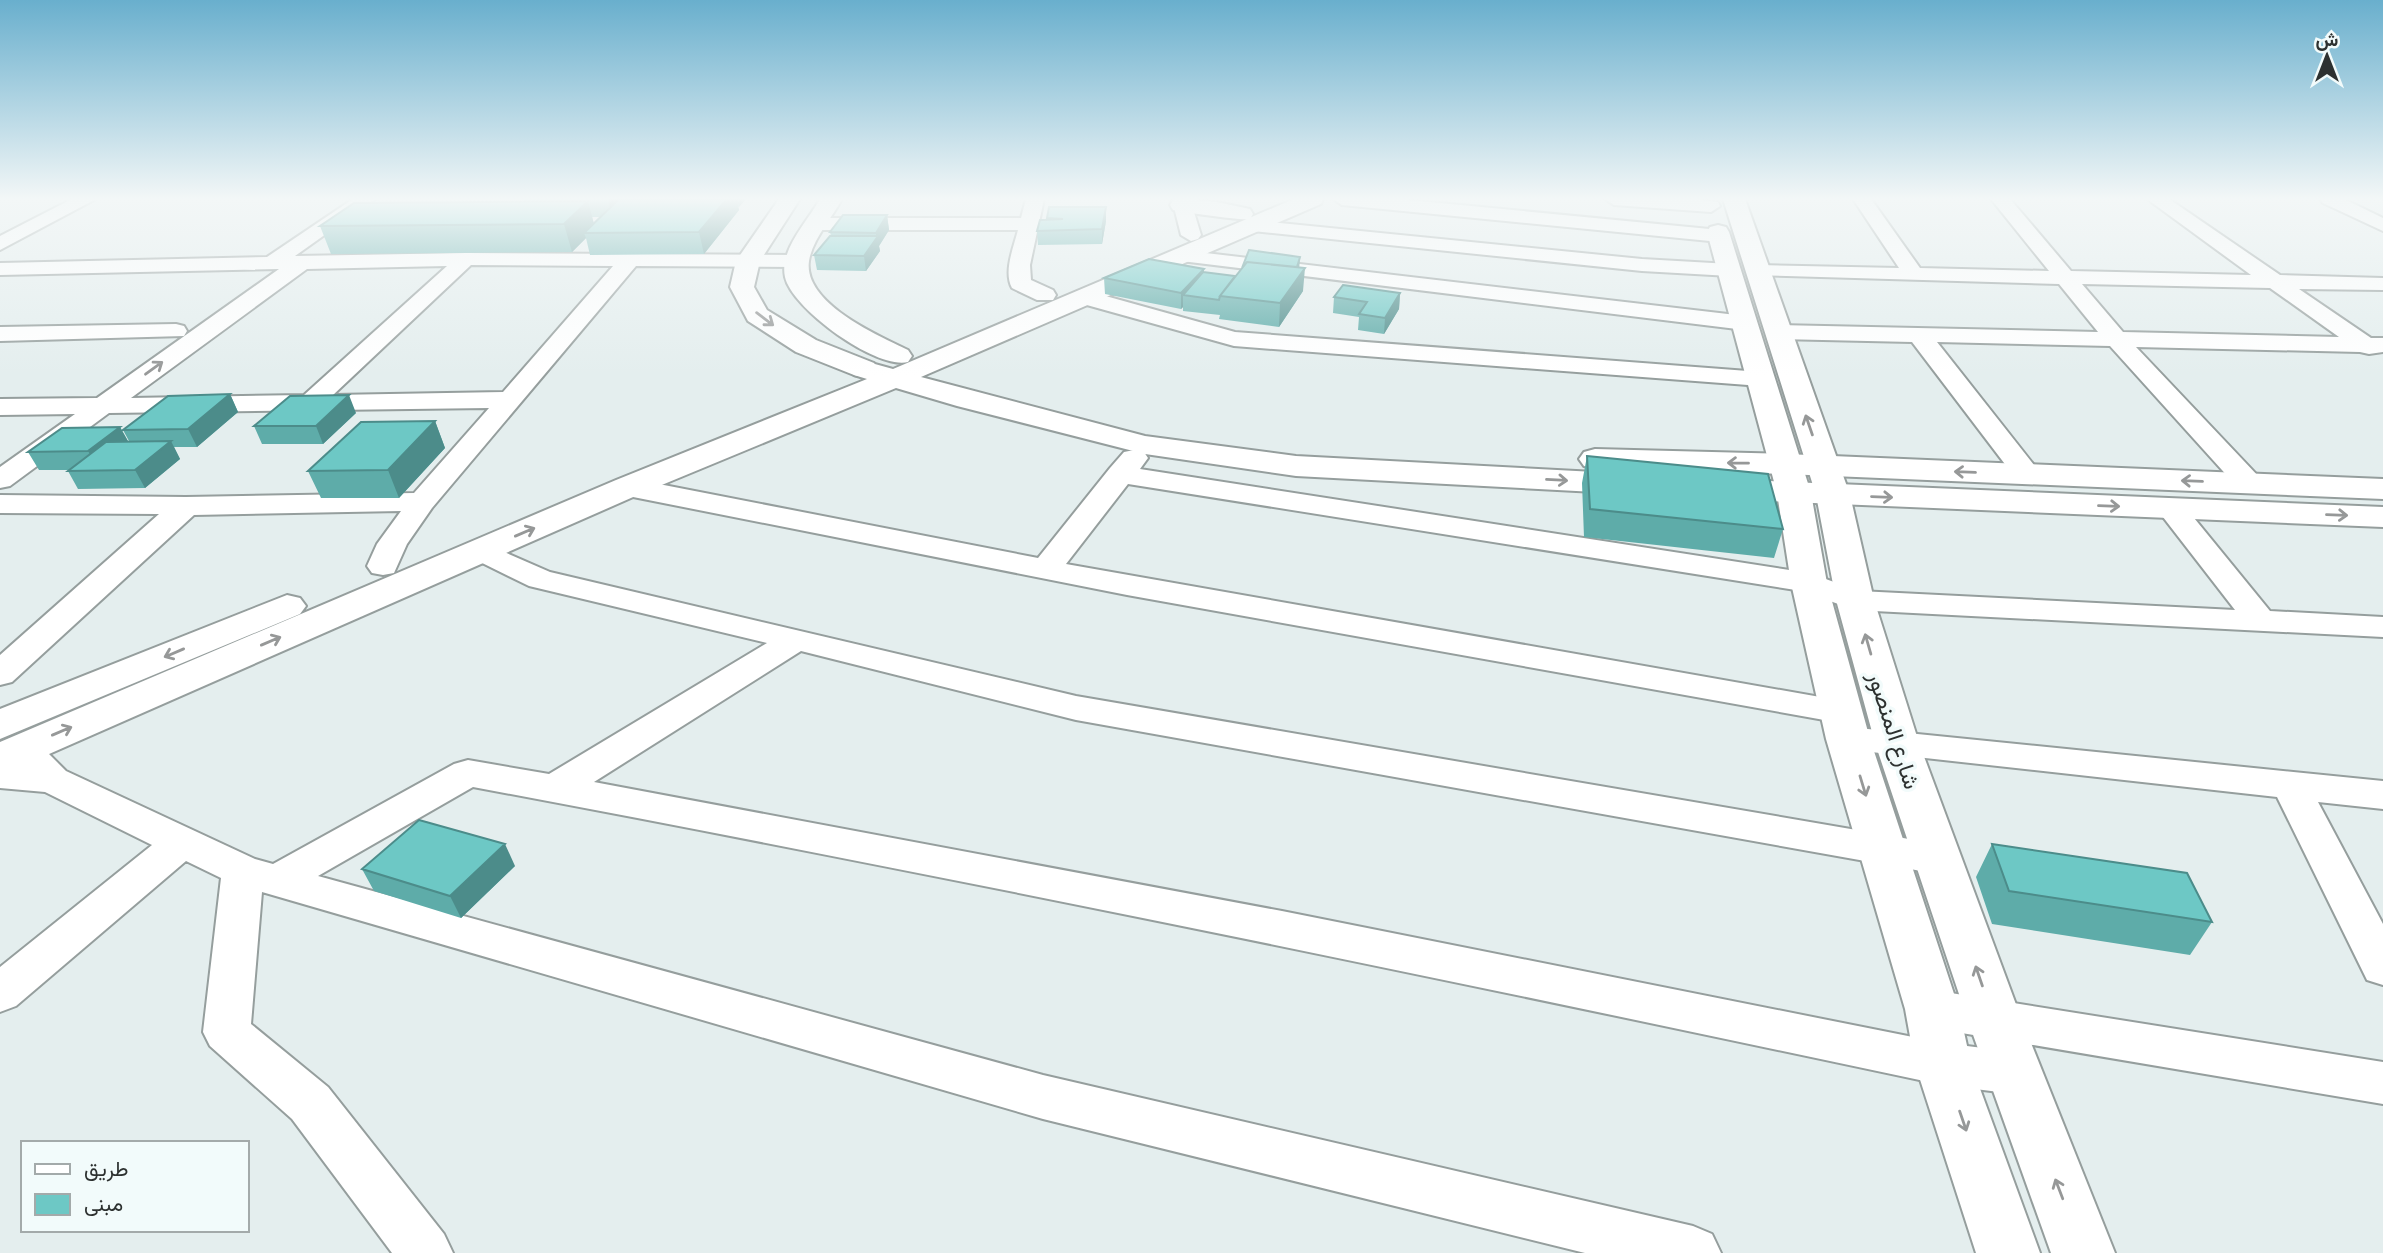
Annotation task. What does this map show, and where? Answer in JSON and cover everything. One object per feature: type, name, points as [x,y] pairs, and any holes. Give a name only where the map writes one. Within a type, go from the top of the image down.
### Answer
[{"type":"main road","points":[[750,257],[742,287],[757,315],[806,346],[997,387],[1174,431],[1306,448],[1809,479],[2171,508],[2383,517]]},
{"type":"main road","points":[[799,257],[797,281],[814,304],[894,367],[1145,445],[1296,466],[1809,479],[2027,474],[2383,489]]},
{"type":"main road","points":[[12,755],[628,487],[894,367],[1045,295],[1152,257]]},
{"type":"main road","points":[[12,755],[383,566],[894,367],[1084,297],[1162,257]]},
{"type":"main road","name":"شارع المنصور","points":[[1737,257],[1809,479],[1855,600],[1897,743],[1994,1018],[2083,1253]]},
{"type":"main road","name":"شارع المنصور","points":[[1762,328],[1761,379],[1809,479],[1809,583],[1844,725],[1932,1010],[1943,1064],[2008,1253]]},
{"type":"street","points":[[34,428],[281,257]]},
{"type":"street","points":[[0,480],[308,257]]},
{"type":"street","points":[[1022,257],[1020,283],[1045,295]]},
{"type":"street","points":[[1266,257],[1762,328],[2377,349]]},
{"type":"street","points":[[1584,257],[1642,265],[1660,257]]},
{"type":"street","points":[[1844,257],[1914,274],[2383,284]]},
{"type":"street","points":[[1903,257],[1914,274]]},
{"type":"street","points":[[2050,257],[2116,340],[2250,484]]},
{"type":"street","points":[[2240,257],[2377,349]]},
{"type":"street","points":[[0,269],[466,259],[797,261]]},
{"type":"street","points":[[311,402],[466,259]]},
{"type":"street","points":[[383,566],[392,544],[422,502],[629,261]]},
{"type":"street","points":[[1084,297],[1234,339],[1761,379]]},
{"type":"street","points":[[0,334],[176,331]]},
{"type":"street","points":[[1919,335],[2027,474]]},
{"type":"street","points":[[0,407],[509,400]]},
{"type":"street","points":[[1046,569],[1145,445]]},
{"type":"street","points":[[1120,474],[1809,583],[1855,600],[2383,627]]},
{"type":"street","points":[[628,487],[1844,725],[1897,743],[2383,794]]},
{"type":"street","points":[[0,504],[186,506],[422,502]]},
{"type":"street","points":[[0,674],[186,506]]},
{"type":"street","points":[[2171,508],[2260,620]]},
{"type":"street","points":[[481,551],[540,579],[1076,708],[1938,859]]},
{"type":"street","points":[[556,788],[796,640]]},
{"type":"street","points":[[12,755],[181,843],[260,876],[1043,1097],[1693,1253]]},
{"type":"street","points":[[260,876],[468,773],[1282,928],[1943,1064],[2015,1073]]},
{"type":"street","points":[[2290,785],[2383,967]]},
{"type":"street","points":[[0,993],[181,843]]},
{"type":"street","points":[[260,876],[227,1032],[310,1103],[425,1253]]},
{"type":"street","points":[[1932,1010],[2383,1083]]},
{"type":"building","points":[[1246,257],[1300,257],[1297,267],[1247,262],[1242,268]]},
{"type":"building","points":[[1149,259],[1204,269],[1181,293],[1104,278]]},
{"type":"building","points":[[1247,262],[1305,268],[1280,303],[1220,296]]},
{"type":"building","points":[[1203,272],[1235,276],[1219,300],[1183,295]]},
{"type":"building","points":[[1343,285],[1400,293],[1385,318],[1359,314],[1367,302],[1334,297]]},
{"type":"building","points":[[230,394],[188,429],[123,430],[168,396]]},
{"type":"building","points":[[349,395],[316,426],[254,426],[290,396]]},
{"type":"building","points":[[435,421],[388,470],[308,471],[361,422]]},
{"type":"building","points":[[120,427],[88,451],[28,452],[62,428]]},
{"type":"building","points":[[171,441],[135,470],[68,471],[106,442]]},
{"type":"building","points":[[1587,456],[1768,474],[1783,529],[1590,509]]},
{"type":"building","points":[[419,820],[505,844],[450,896],[362,869]]},
{"type":"building","points":[[1992,844],[2187,873],[2212,922],[2009,891]]}]
